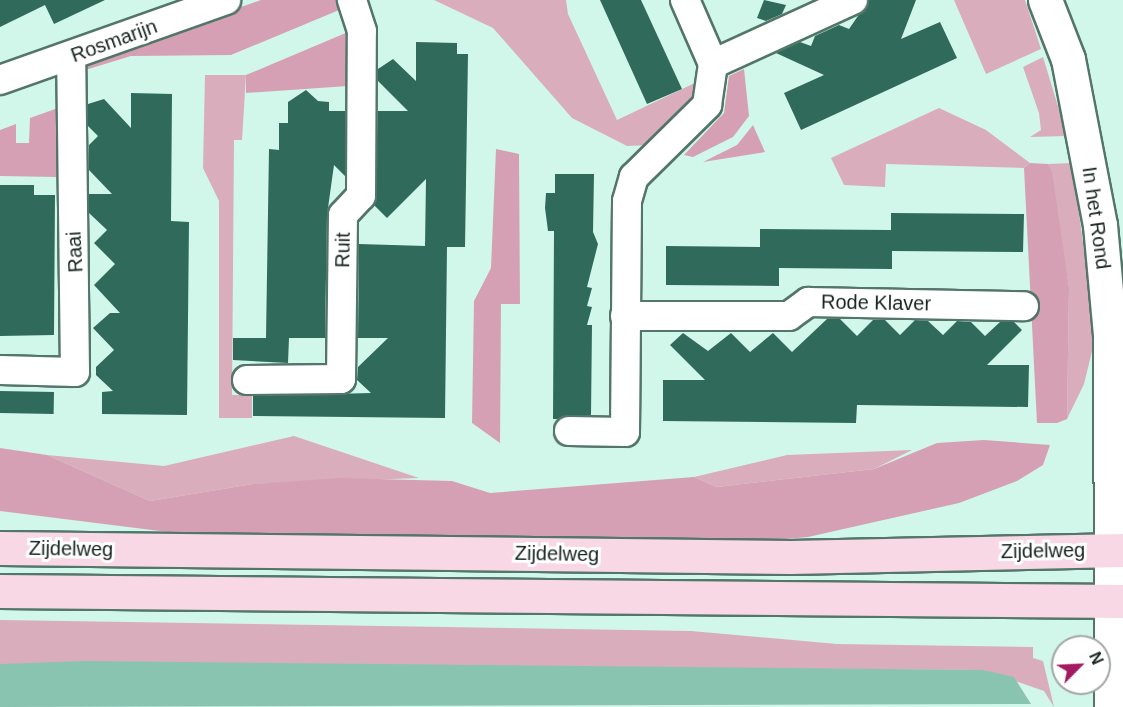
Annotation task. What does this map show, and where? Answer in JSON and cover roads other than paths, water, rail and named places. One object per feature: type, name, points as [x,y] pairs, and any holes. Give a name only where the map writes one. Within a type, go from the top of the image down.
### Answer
[{"type":"main road","name":"Zijdelweg","points":[[0,548],[790,557],[1118,550]]},
{"type":"main road","points":[[0,591],[1118,600]]},
{"type":"street","name":"Rosmarijn","points":[[0,80],[71,57],[226,0]]},
{"type":"street","name":"Ruit","points":[[247,380],[341,379],[343,215],[361,196],[362,31],[352,0]]},
{"type":"street","points":[[569,431],[626,432],[627,201],[634,177],[707,105],[713,64],[685,0]]},
{"type":"street","points":[[713,64],[853,0]]},
{"type":"street","name":"In het Rond","points":[[1045,0],[1068,59],[1100,225],[1110,335],[1118,550]]},
{"type":"street","name":"Raai","points":[[0,370],[75,372],[71,57]]},
{"type":"street","name":"Rode Klaver","points":[[625,316],[789,316],[808,302],[1024,306]]},
{"type":"street","name":"Zijdelweg","points":[[1111,707],[1118,600],[1118,550]]}]
